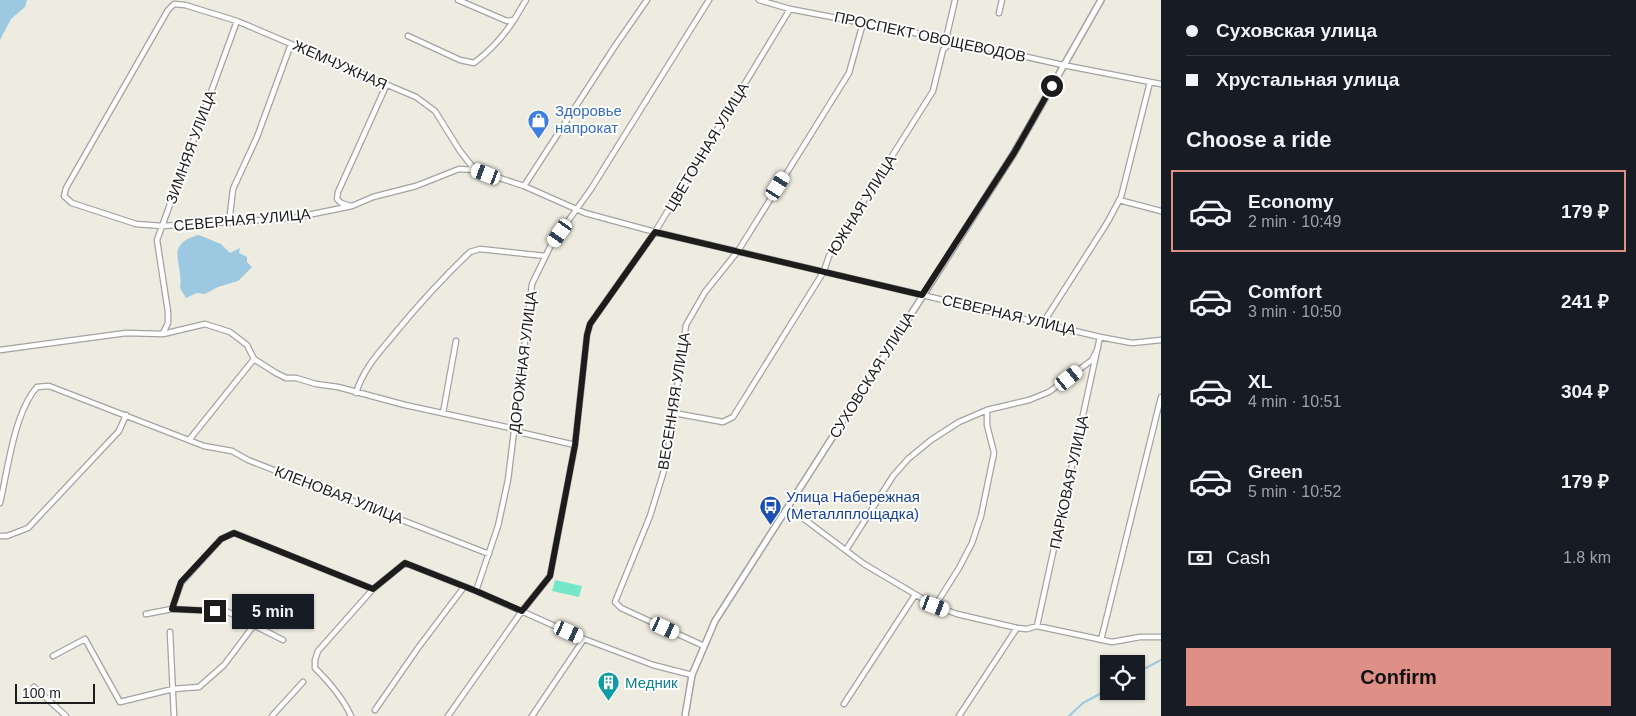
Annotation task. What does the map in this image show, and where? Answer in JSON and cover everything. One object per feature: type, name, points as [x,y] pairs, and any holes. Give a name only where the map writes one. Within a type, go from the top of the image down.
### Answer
[{"type":"street","points":[[458,0],[507,21],[514,20]]},
{"type":"street","points":[[408,36],[460,60],[474,64],[504,34],[526,0]]},
{"type":"street","points":[[524,186],[647,0]]},
{"type":"street","name":"ДОРОЖНАЯ УЛИЦА","points":[[476,591],[498,526],[508,480],[532,284],[545,256],[591,189],[709,0]]},
{"type":"street","name":"ПРОСПЕКТ ОВОЩЕВОДОВ","points":[[759,0],[790,9],[946,39],[1063,66],[1161,84]]},
{"type":"street","points":[[946,39],[955,0]]},
{"type":"street","points":[[998,13],[1002,0]]},
{"type":"street","name":"СУХОВСКАЯ УЛИЦА","points":[[685,716],[692,675],[715,621],[1014,153],[1101,0]]},
{"type":"street","name":"ЖЕМЧУЖНАЯ","points":[[64,196],[66,188],[168,10],[174,4],[185,4],[237,21],[386,86],[416,97],[435,111],[460,151],[475,170]]},
{"type":"street","name":"ЦВЕТОЧНАЯ УЛИЦА","points":[[448,716],[522,611],[550,576],[575,445],[587,335],[590,324],[655,232],[790,9]]},
{"type":"street","name":"ЗИМНЯЯ УЛИЦА","points":[[163,334],[168,323],[168,312],[157,240],[237,21]]},
{"type":"street","name":"ВЕСЕННЯЯ УЛИЦА","points":[[704,646],[621,608],[615,602],[652,507],[666,464],[686,325],[705,292],[738,251],[849,73],[863,23]]},
{"type":"street","name":"ЮЖНАЯ УЛИЦА","points":[[674,413],[723,422],[733,416],[824,271],[829,256],[932,90],[943,50],[952,41]]},
{"type":"street","points":[[229,223],[233,189],[257,137],[292,44]]},
{"type":"street","points":[[1043,323],[1108,223],[1119,200],[1150,82]]},
{"type":"street","points":[[352,206],[341,203],[337,198],[338,192],[386,86]]},
{"type":"street","name":"СЕВЕРНАЯ УЛИЦА","points":[[64,196],[72,203],[136,224],[162,226],[229,223],[293,218],[352,206],[373,197],[416,186],[458,169],[475,170],[524,186],[584,213],[655,232],[1100,337],[1132,343],[1161,340]]},
{"type":"street","points":[[1119,200],[1161,211]]},
{"type":"street","points":[[356,393],[361,378],[370,364],[413,311],[470,252],[480,249],[545,256]]},
{"type":"street","points":[[0,350],[126,333],[163,334],[205,324],[230,332],[247,345],[254,359],[286,378],[296,378],[515,429],[519,432],[575,445]]},
{"type":"street","name":"ПАРКОВАЯ УЛИЦА","points":[[1037,626],[1100,337]]},
{"type":"street","points":[[443,413],[456,341]]},
{"type":"street","points":[[846,550],[893,476],[908,459],[931,440],[959,422],[987,410],[1029,400],[1049,392],[1092,360],[1098,348]]},
{"type":"street","points":[[188,440],[254,359]]},
{"type":"street","name":"КЛЕНОВАЯ УЛИЦА","points":[[0,503],[19,420],[28,397],[37,388],[49,386],[204,446],[232,451],[248,460],[489,554]]},
{"type":"street","points":[[1102,640],[1161,397]]},
{"type":"street","points":[[935,606],[959,568],[972,542],[981,516],[994,453],[987,425],[987,410]]},
{"type":"street","points":[[0,536],[7,536],[28,528],[119,431],[126,415]]},
{"type":"street","points":[[788,507],[864,564],[935,606],[957,614],[1017,628],[1027,629],[1037,626],[1112,642],[1140,637],[1161,637]]},
{"type":"street","points":[[172,609],[181,582],[221,539],[234,533],[373,589]]},
{"type":"street","points":[[351,716],[346,705],[315,668],[315,660],[318,652],[373,589],[405,563],[476,591],[584,639],[653,665],[692,675]]},
{"type":"street","points":[[375,710],[418,648],[464,587]]},
{"type":"street","points":[[844,704],[915,595]]},
{"type":"street","points":[[146,614],[172,609],[215,611]]},
{"type":"street","points":[[228,612],[283,640]]},
{"type":"street","points":[[53,656],[85,638],[120,702],[173,689],[199,687],[224,665],[254,625]]},
{"type":"street","points":[[959,716],[1017,628]]},
{"type":"street","points":[[170,632],[174,716]]},
{"type":"street","points":[[532,716],[584,639]]},
{"type":"street","points":[[273,716],[303,682]]},
{"type":"street","points":[[34,687],[66,716]]},
{"type":"green space","points":[[555,580],[582,586],[579,597],[552,591]]},
{"type":"water","points":[[0,0],[27,0],[25,7],[11,19],[0,40]]},
{"type":"water","points":[[199,235],[221,244],[230,253],[240,248],[239,253],[247,257],[247,262],[252,267],[238,281],[218,287],[205,294],[197,293],[186,298],[180,288],[178,249],[188,239]]},
{"type":"waterway","points":[[1145,668],[1161,660]]},
{"type":"waterway","points":[[1069,716],[1083,703],[1100,694]]},
{"type":"place","name":"Здоровье напрокат","points":[[539,139]]},
{"type":"place","name":"Улица Набережная (Металлплощадка)","points":[[770,525]]},
{"type":"place","name":"Медник","points":[[609,702]]},
{"type":"route","points":[[215,611],[172,609],[181,582],[221,539],[234,533],[373,589],[405,563],[522,611],[550,576],[575,445],[587,335],[590,324],[655,232],[922,295],[1014,153],[1052,86]]}]
